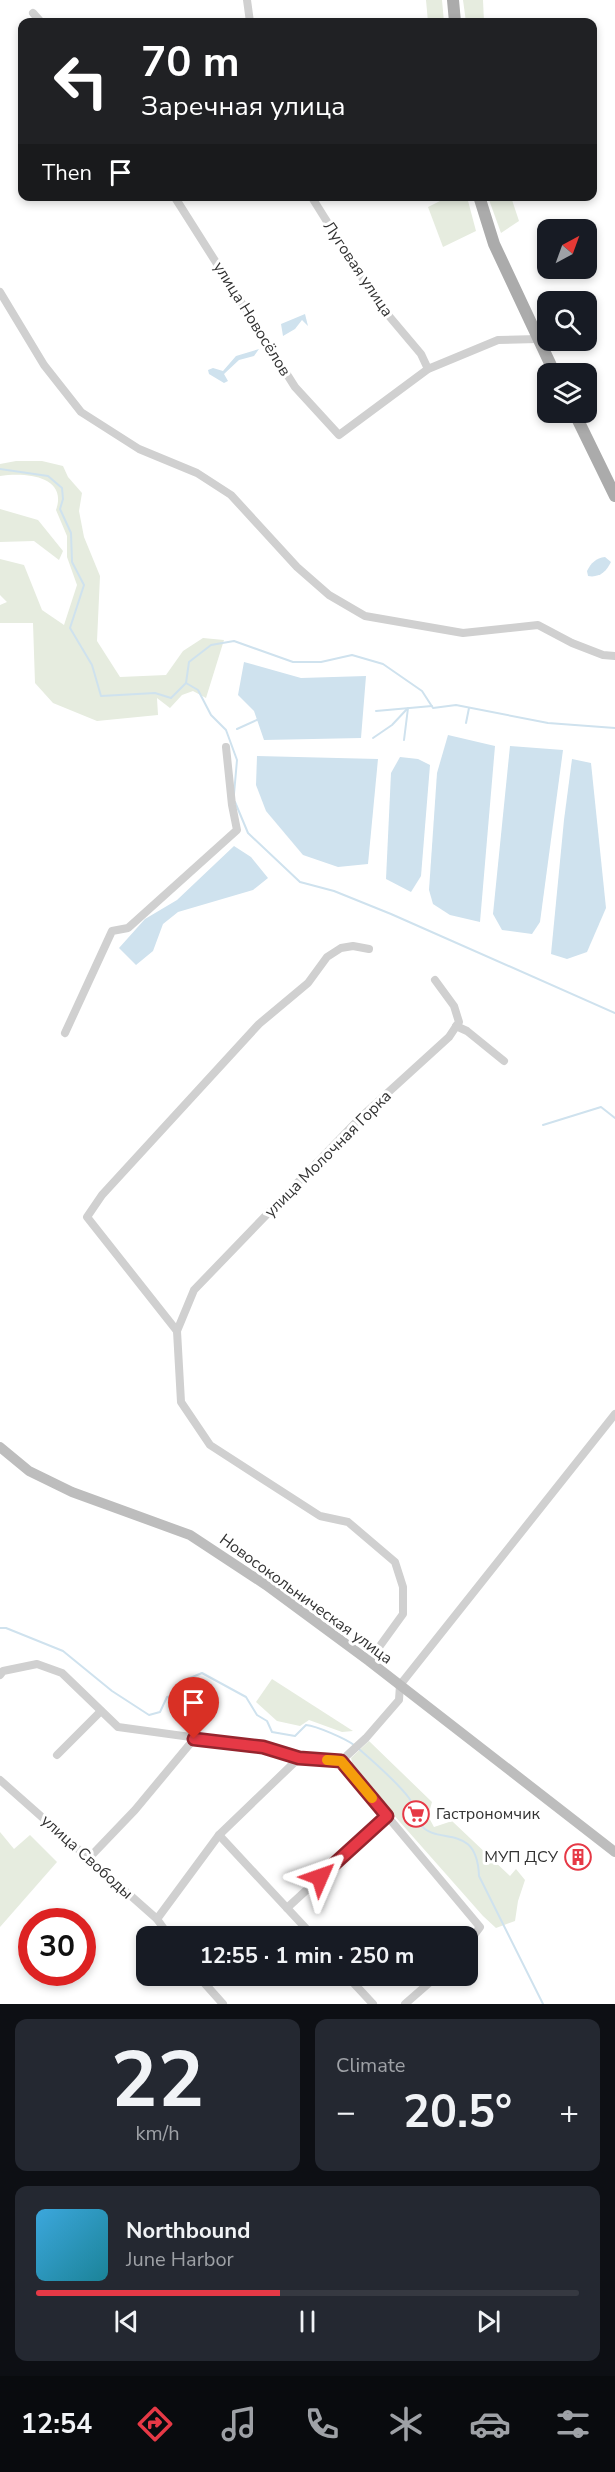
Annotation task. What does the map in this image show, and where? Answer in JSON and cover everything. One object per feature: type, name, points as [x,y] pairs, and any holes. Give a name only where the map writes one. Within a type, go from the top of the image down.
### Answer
[{"type":"main road","points":[[453,0],[455,18]]},
{"type":"main road","points":[[480,201],[489,231],[537,337]]},
{"type":"main road","points":[[579,423],[615,496]]},
{"type":"main road","name":"Новосокольническая улица","points":[[0,1447],[29,1471],[72,1492],[190,1535],[266,1585],[369,1661],[615,1852]]},
{"type":"street","points":[[247,0],[249,18]]},
{"type":"street","points":[[33,12],[38,18]]},
{"type":"street","name":"улица Новосёлов","points":[[177,201],[295,387],[339,435],[428,369]]},
{"type":"street","name":"Луговая улица","points":[[314,201],[378,303],[421,354],[428,369]]},
{"type":"street","points":[[0,292],[44,365],[81,412],[139,449],[197,472],[231,495],[297,567],[328,595],[364,616],[469,632],[538,625],[572,643],[603,655],[615,656]]},
{"type":"street","points":[[428,369],[498,340],[537,339]]},
{"type":"street","points":[[65,1033],[112,931],[128,928],[237,830],[226,747]]},
{"type":"street","points":[[369,949],[353,946],[341,948],[327,957],[308,983],[259,1024],[110,1186],[87,1217],[177,1331],[181,1402],[210,1445],[320,1516],[348,1522],[395,1562],[403,1587],[403,1614],[369,1661]]},
{"type":"street","points":[[435,980],[454,1006],[459,1022],[456,1026],[467,1031],[504,1061]]},
{"type":"street","name":"улица Молочная Горка","points":[[177,1331],[194,1290],[360,1118],[448,1037],[456,1026]]},
{"type":"street","name":"Новосокольническая улица","points":[[400,1685],[615,1414]]},
{"type":"street","points":[[0,1675],[3,1671],[37,1664],[62,1673],[118,1727],[263,1747],[299,1758],[341,1761],[480,1927],[478,1930]]},
{"type":"street","points":[[341,1761],[399,1700],[400,1685]]},
{"type":"street","points":[[57,1755],[101,1711]]},
{"type":"street","points":[[89,1858],[135,1810],[194,1739]]},
{"type":"street","points":[[157,1919],[219,1835],[299,1758]]},
{"type":"street","name":"улица Свободы","points":[[0,1780],[157,1919],[162,1926]]},
{"type":"street","points":[[287,1908],[387,1816]]},
{"type":"street","points":[[219,1835],[304,1926]]},
{"type":"street","points":[[207,1986],[223,2004]]},
{"type":"street","points":[[356,1986],[373,2004]]},
{"type":"street","points":[[405,2004],[426,1986]]},
{"type":"shaded area","points":[[426,0],[442,0],[444,18],[428,18]]},
{"type":"shaded area","points":[[463,0],[483,0],[484,18],[465,18]]},
{"type":"shaded area","points":[[440,201],[468,201],[476,231],[443,247],[428,207]]},
{"type":"shaded area","points":[[489,201],[512,201],[519,221],[501,233]]},
{"type":"shaded area","points":[[16,461],[42,461],[63,466],[68,477],[82,493],[79,511],[84,537],[100,576],[97,641],[120,677],[166,675],[183,651],[203,638],[224,640],[206,698],[193,691],[182,695],[170,708],[157,698],[158,715],[97,721],[53,703],[35,683],[33,623],[0,623],[0,605],[7,602],[0,595],[0,559],[24,565],[42,610],[64,625],[77,585],[67,557],[67,536],[56,510],[58,499],[56,490],[50,483],[32,476],[0,476],[0,464]]},
{"type":"shaded area","points":[[0,509],[38,520],[63,551],[59,560],[34,541],[0,542]]},
{"type":"shaded area","points":[[272,1679],[353,1731],[342,1732],[309,1720],[300,1726],[277,1721],[256,1702]]},
{"type":"shaded area","points":[[369,1741],[432,1802],[428,1816],[434,1827],[452,1821],[510,1876],[516,1869],[525,1880],[518,1901],[515,1921],[496,1928],[483,1916],[354,1770],[351,1758]]},
{"type":"shaded area","points":[[0,1832],[14,1849],[30,1835],[57,1862],[0,1927]]},
{"type":"water","points":[[305,314],[308,326],[302,320],[295,329],[283,336],[281,324]]},
{"type":"water","points":[[259,349],[254,356],[239,360],[224,374],[228,381],[224,383],[209,374],[208,370],[213,368],[223,371],[236,356]]},
{"type":"water","points":[[605,557],[611,562],[607,569],[602,574],[588,576],[587,571],[592,563]]},
{"type":"water","points":[[244,662],[301,678],[366,676],[361,738],[264,740],[254,711],[238,695]]},
{"type":"water","points":[[448,735],[495,746],[480,922],[450,915],[433,904],[429,890],[437,773]]},
{"type":"water","points":[[510,746],[563,750],[540,922],[532,934],[502,930],[493,914]]},
{"type":"water","points":[[257,756],[378,759],[368,864],[338,867],[303,855],[266,811],[256,785]]},
{"type":"water","points":[[400,757],[418,759],[430,765],[421,876],[411,892],[386,879],[391,773]]},
{"type":"water","points":[[572,759],[591,763],[606,908],[587,952],[567,959],[551,954]]},
{"type":"water","points":[[234,846],[251,857],[268,878],[253,890],[178,912],[163,924],[153,951],[136,965],[119,948],[145,919],[177,900]]},
{"type":"waterway","points":[[0,469],[48,476],[62,488],[63,499],[60,509],[71,533],[72,562],[84,585],[70,628],[92,665],[101,696],[155,693],[171,698],[186,683],[189,662],[211,645],[234,641],[293,662],[321,662],[352,655],[383,664],[422,691],[433,708],[456,705],[548,723],[615,728]]},
{"type":"waterway","points":[[186,683],[198,690],[211,715],[226,730],[237,760],[234,794]]},
{"type":"waterway","points":[[376,711],[432,706]]},
{"type":"waterway","points":[[404,740],[408,708]]},
{"type":"waterway","points":[[466,723],[469,708]]},
{"type":"waterway","points":[[373,738],[392,725],[407,709]]},
{"type":"waterway","points":[[237,729],[259,719]]},
{"type":"waterway","points":[[235,802],[248,833],[300,882],[334,891],[391,914],[615,1013]]},
{"type":"waterway","points":[[543,1125],[601,1107],[615,1118]]},
{"type":"waterway","points":[[0,1628],[6,1628],[63,1651],[112,1691],[149,1715],[160,1712],[167,1697],[178,1694],[190,1678],[202,1673],[246,1697],[257,1715],[267,1721],[272,1732],[295,1736],[306,1725],[331,1733],[354,1745]]},
{"type":"waterway","points":[[359,1749],[404,1792],[411,1801],[418,1821],[427,1831],[464,1841],[471,1848],[477,1859],[479,1876],[543,2004]]},
{"type":"slow traffic","points":[[327,1760],[341,1761],[372,1798]]},
{"type":"place","name":"Гастрономчик","points":[[416,1814]]},
{"type":"place","name":"МУП ДСУ","points":[[578,1857]]},
{"type":"route","points":[[194,1739],[263,1747],[299,1758],[341,1761],[387,1816],[320,1877]]}]
